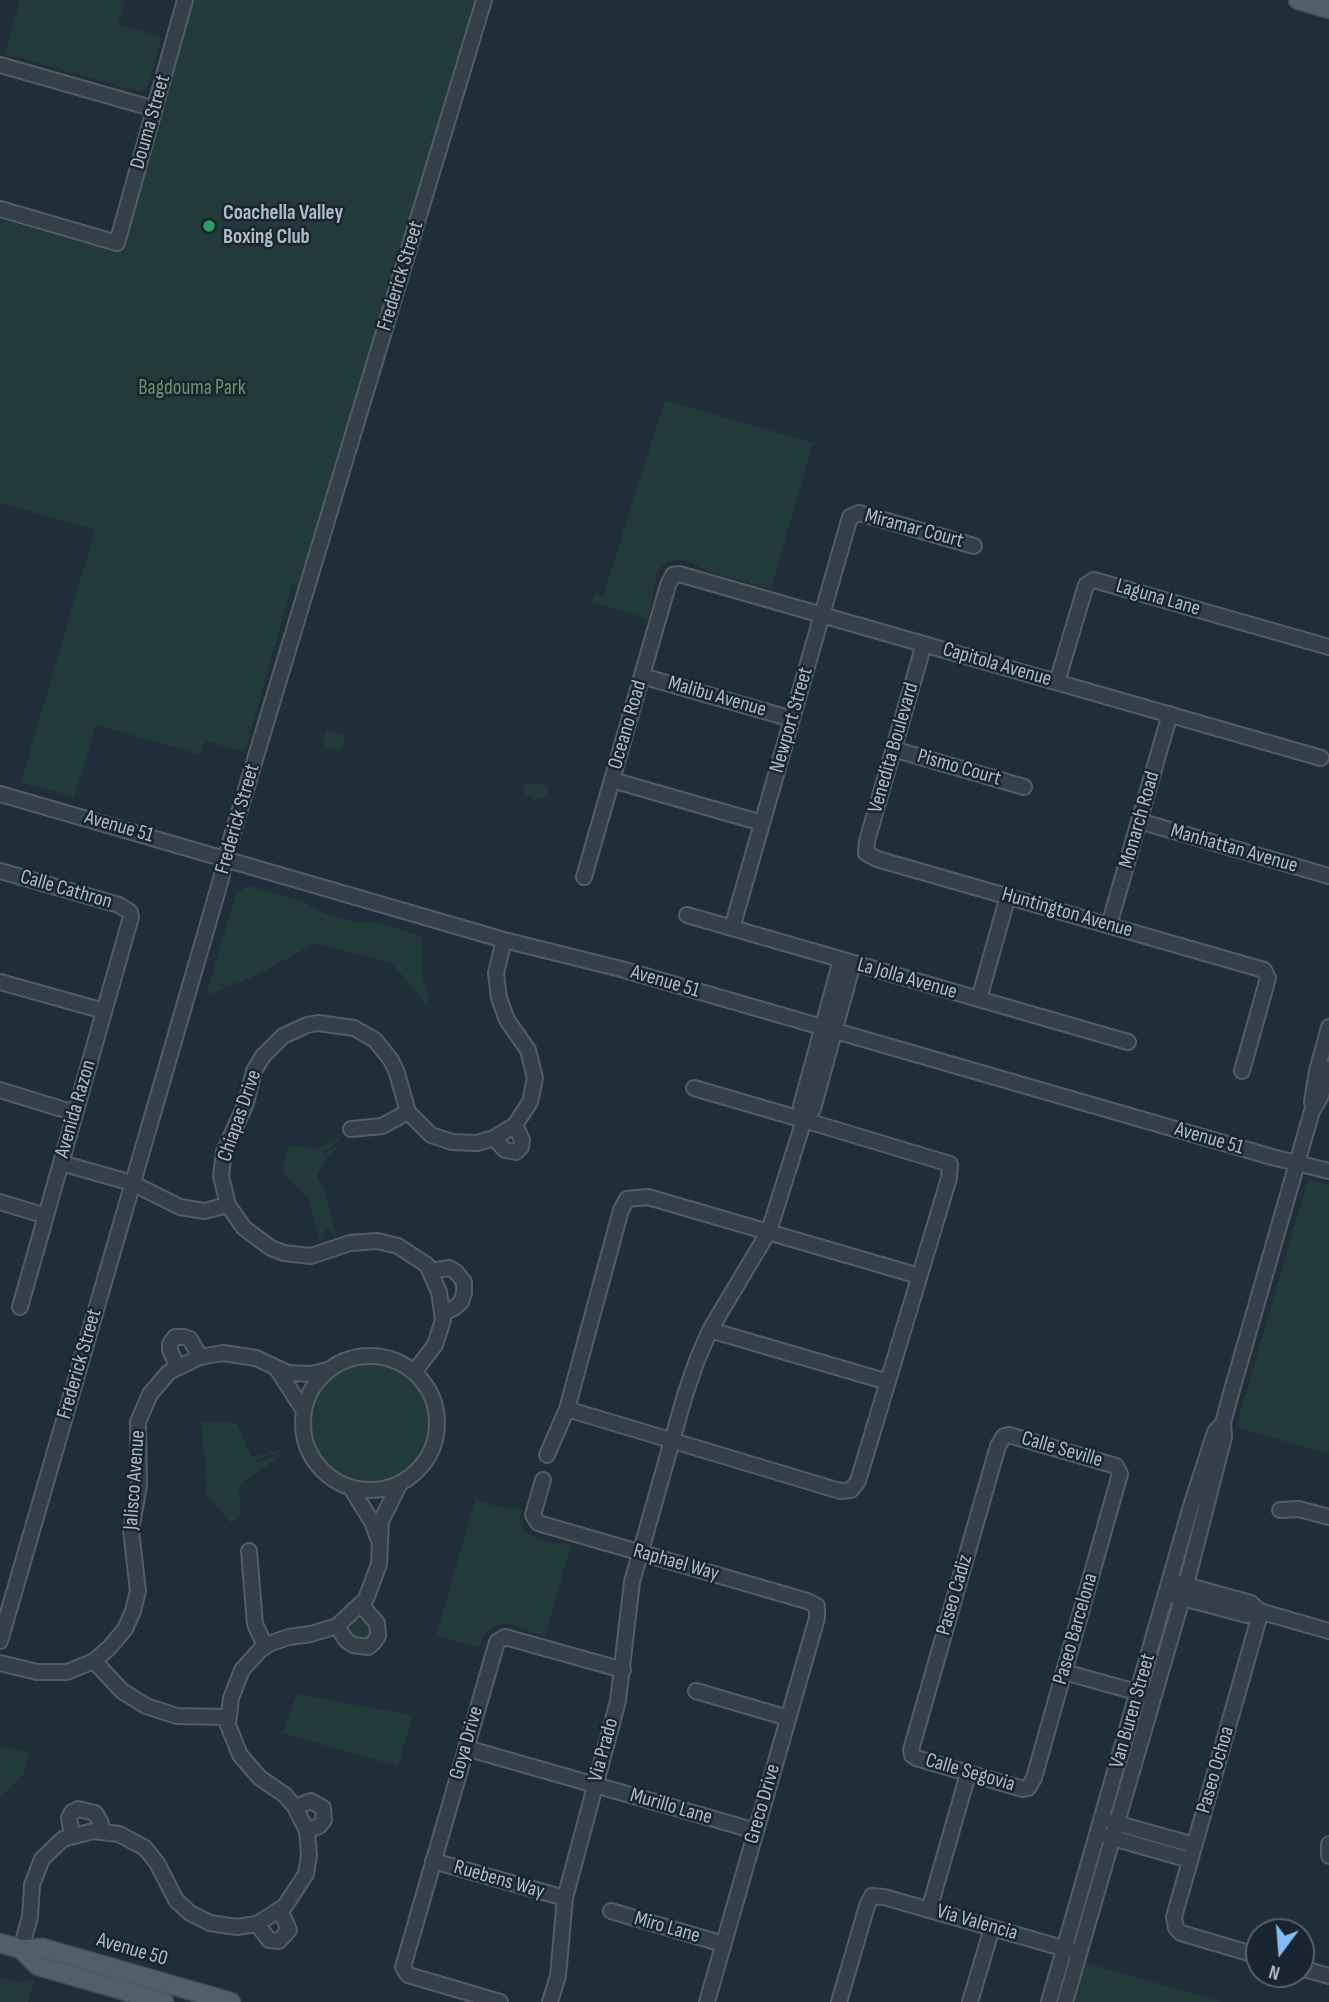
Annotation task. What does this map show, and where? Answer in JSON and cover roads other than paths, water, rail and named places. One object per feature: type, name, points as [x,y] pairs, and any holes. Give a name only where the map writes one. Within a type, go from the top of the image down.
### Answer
[{"type":"main road","points":[[1298,0],[1329,9]]},
{"type":"main road","name":"Avenue 50","points":[[0,1943],[21,1949],[43,1948],[226,2001]]},
{"type":"main road","name":"Avenue 50","points":[[21,1949],[38,1966],[164,2002]]},
{"type":"street","name":"Douma Street","points":[[0,209],[117,243],[185,0]]},
{"type":"street","name":"Frederick Street","points":[[0,1641],[225,859],[484,0]]},
{"type":"street","points":[[0,65],[155,109]]},
{"type":"street","name":"Miramar Court","points":[[853,514],[865,514],[974,545]]},
{"type":"street","name":"Newport Street","points":[[732,928],[853,514]]},
{"type":"street","name":"Capitola Avenue","points":[[673,575],[685,575],[1321,758]]},
{"type":"street","name":"Oceano Road","points":[[584,877],[673,575]]},
{"type":"street","name":"Laguna Lane","points":[[1057,682],[1086,585],[1094,580],[1329,647]]},
{"type":"street","name":"Venedita Boulevard","points":[[866,853],[867,841],[924,644]]},
{"type":"street","name":"Malibu Avenue","points":[[642,676],[792,719]]},
{"type":"street","name":"Monarch Road","points":[[1110,925],[1170,714]]},
{"type":"street","name":"Pismo Court","points":[[893,749],[1024,787]]},
{"type":"street","points":[[612,780],[762,823]]},
{"type":"street","name":"Avenue 51","points":[[0,794],[505,940],[621,969],[1329,1171]]},
{"type":"street","name":"Manhattan Avenue","points":[[1139,821],[1329,876]]},
{"type":"street","name":"Huntington Avenue","points":[[866,853],[877,859],[1257,968],[1268,974],[1242,1071]]},
{"type":"street","name":"Calle Cathron","points":[[0,871],[119,905],[130,912]]},
{"type":"street","points":[[979,999],[1008,897]]},
{"type":"street","name":"Avenida Razon","points":[[20,1307],[131,924],[130,912]]},
{"type":"street","name":"La Jolla Avenue","points":[[687,915],[1128,1042]]},
{"type":"street","points":[[351,1129],[382,1126],[408,1112],[424,1130],[441,1139],[463,1143],[484,1142],[514,1125],[530,1102],[535,1078],[528,1050],[507,1020],[499,998],[497,964],[505,940]]},
{"type":"street","name":"Via Prado","points":[[550,2002],[558,1976],[565,1898],[612,1726],[623,1670],[628,1604],[640,1553],[697,1360],[710,1330],[769,1231],[805,1118],[813,1109],[828,1029],[847,961]]},
{"type":"street","points":[[0,982],[104,1012]]},
{"type":"street","name":"Chiapas Drive","points":[[408,1112],[391,1060],[365,1032],[341,1024],[307,1025],[283,1036],[257,1065],[246,1103],[228,1140],[221,1177],[228,1205],[244,1228],[284,1254],[311,1256],[350,1243],[377,1241],[410,1252],[431,1271],[449,1268],[456,1272],[464,1282],[461,1301],[443,1313],[435,1345],[415,1371]]},
{"type":"street","name":"Van Buren Street","points":[[1312,1111],[1311,1097],[1329,1027]]},
{"type":"street","name":"Van Buren Street","points":[[1065,2002],[1184,1592],[1224,1437],[1223,1423],[1312,1111],[1320,1098],[1329,1069]]},
{"type":"street","points":[[567,1409],[841,1491],[851,1490],[858,1481],[949,1178],[950,1164],[805,1118],[694,1088]]},
{"type":"street","points":[[0,1090],[75,1113]]},
{"type":"street","points":[[494,1138],[505,1150],[516,1152],[521,1147],[522,1140],[514,1125]]},
{"type":"street","points":[[61,1163],[132,1183],[180,1207],[204,1211],[228,1205]]},
{"type":"street","points":[[547,1455],[567,1409],[621,1210],[627,1199],[648,1196],[919,1276]]},
{"type":"street","points":[[0,1202],[46,1216]]},
{"type":"street","points":[[431,1271],[443,1313]]},
{"type":"street","points":[[710,1330],[888,1382]]},
{"type":"street","points":[[177,1366],[170,1350],[170,1344],[175,1337],[190,1339],[200,1357]]},
{"type":"street","name":"Jalisco Avenue","points":[[0,1663],[49,1674],[76,1669],[94,1661],[118,1639],[130,1620],[138,1581],[131,1530],[139,1486],[138,1422],[150,1394],[163,1378],[177,1366],[200,1357],[235,1353],[257,1358],[277,1369],[300,1374],[327,1370]]},
{"type":"street","points":[[21,1949],[30,1917],[32,1885],[39,1866],[55,1845],[72,1835],[102,1830],[128,1837],[145,1848],[157,1863],[169,1890],[190,1913],[221,1926],[257,1924],[280,1910],[295,1893],[306,1874],[309,1855],[307,1831],[295,1807],[285,1795],[260,1778],[245,1763],[233,1741],[228,1717],[238,1678],[248,1662],[265,1646],[289,1637],[321,1632],[337,1626],[361,1605],[377,1574],[381,1521],[399,1485],[423,1465],[434,1444],[437,1431],[429,1390],[415,1371],[389,1360],[362,1357],[338,1363],[327,1370],[313,1389],[304,1411],[304,1434],[311,1455],[329,1476],[351,1488],[374,1490],[399,1485]]},
{"type":"street","points":[[277,1369],[304,1411]]},
{"type":"street","name":"Van Buren Street","points":[[1049,2002],[1168,1587],[1215,1432],[1223,1423]]},
{"type":"street","name":"Calle Seville","points":[[1004,1436],[1082,1456],[1119,1469]]},
{"type":"street","name":"Paseo Cadiz","points":[[912,1755],[913,1743],[1000,1440],[1004,1436]]},
{"type":"street","name":"Paseo Barcelona","points":[[1028,1788],[1034,1778],[1119,1481],[1119,1469]]},
{"type":"street","name":"Raphael Way","points":[[543,1480],[534,1520],[544,1526],[817,1606]]},
{"type":"street","points":[[351,1488],[379,1538]]},
{"type":"street","points":[[1280,1510],[1299,1509],[1329,1517]]},
{"type":"street","points":[[249,1550],[256,1624],[265,1646]]},
{"type":"street","points":[[1168,1587],[1247,1615],[1260,1611],[1329,1631]]},
{"type":"street","points":[[337,1626],[346,1640],[353,1645],[368,1647],[374,1642],[378,1636],[377,1623],[361,1605]]},
{"type":"street","name":"Greco Drive","points":[[707,2002],[817,1618],[817,1606]]},
{"type":"street","name":"Paseo Ochoa","points":[[1245,1952],[1181,1933],[1176,1928],[1174,1917],[1260,1611]]},
{"type":"street","name":"Goya Drive","points":[[500,2002],[415,1978],[404,1972],[405,1960],[494,1648],[500,1638],[512,1639],[623,1670]]},
{"type":"street","points":[[94,1661],[122,1691],[146,1706],[177,1716],[228,1717]]},
{"type":"street","points":[[1064,1672],[1154,1697]]},
{"type":"street","points":[[696,1691],[788,1718]]},
{"type":"street","name":"Murillo Lane","points":[[466,1748],[756,1831]]},
{"type":"street","name":"Calle Segovia","points":[[912,1755],[968,1774],[1028,1788]]},
{"type":"street","points":[[929,1910],[968,1774]]},
{"type":"street","points":[[295,1807],[311,1801],[323,1808],[324,1820],[319,1826],[307,1831]]},
{"type":"street","points":[[72,1835],[69,1818],[72,1812],[79,1809],[95,1813],[102,1830]]},
{"type":"street","points":[[1100,1827],[1118,1824],[1192,1852]]},
{"type":"street","points":[[1100,1827],[1114,1838],[1192,1852]]},
{"type":"street","points":[[1329,1844],[1329,1856]]},
{"type":"street","name":"Ruebens Way","points":[[433,1861],[565,1898]]},
{"type":"street","name":"Via Valencia","points":[[839,2002],[872,1896],[877,1895],[1081,1953]]},
{"type":"street","points":[[257,1924],[269,1940],[279,1941],[289,1930],[280,1910]]},
{"type":"street","name":"Miro Lane","points":[[611,1911],[723,1944]]},
{"type":"street","points":[[970,2002],[992,1928]]},
{"type":"place","name":"Coachella Valley Boxing Club","points":[[209,226]]},
{"type":"park label","name":"Bagdouma Park","points":[[192,389]]}]
